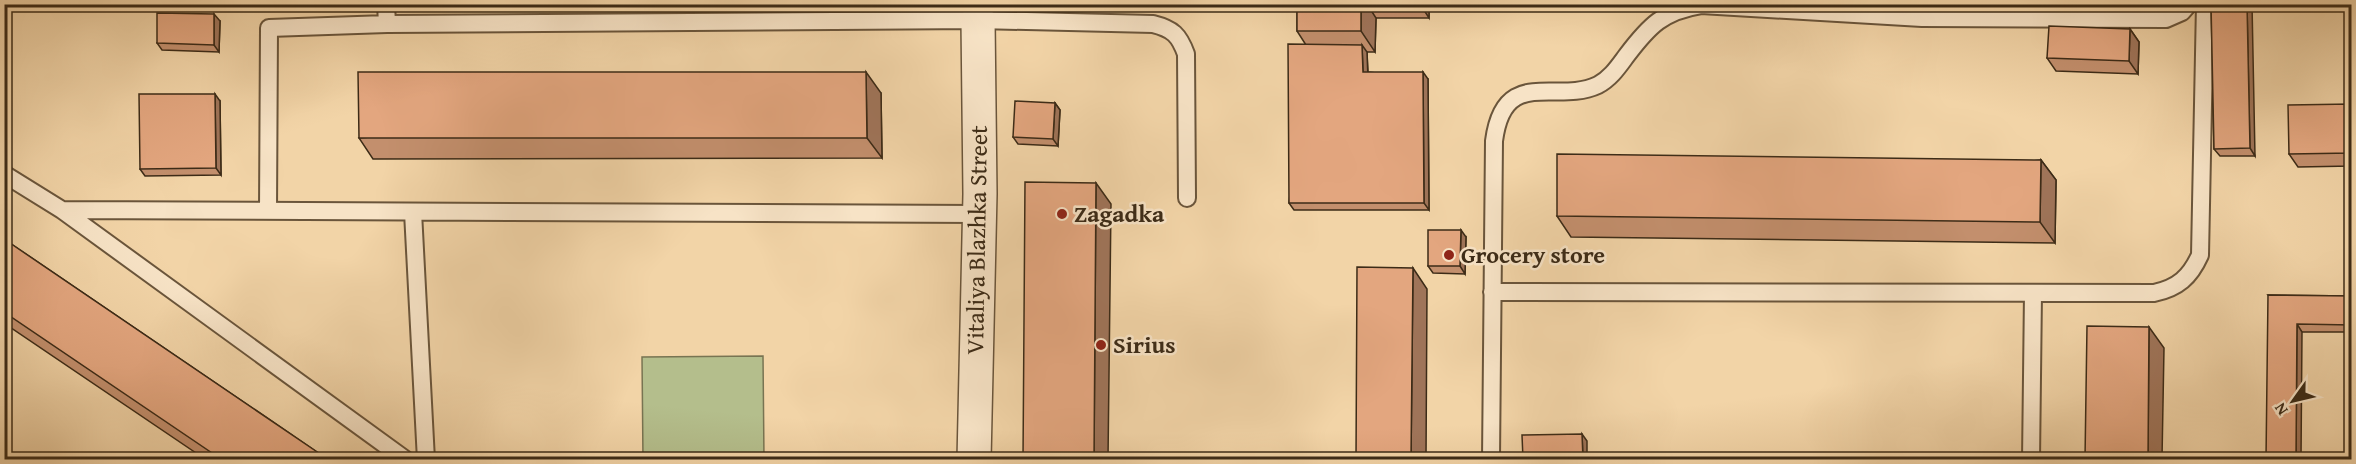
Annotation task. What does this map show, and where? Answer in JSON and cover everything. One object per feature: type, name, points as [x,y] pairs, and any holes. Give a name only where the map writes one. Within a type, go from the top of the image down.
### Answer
[{"type":"street","name":"Vitaliya Blazhka Street","points":[[974,459],[979,214],[978,12]]},
{"type":"lane","points":[[386,4],[387,24]]},
{"type":"lane","points":[[1491,459],[1494,141],[1496,126],[1502,112],[1512,101],[1525,93],[1540,90],[1580,91],[1599,84],[1615,72],[1646,31],[1661,17],[1680,8],[1701,5],[1922,18],[2166,19],[2182,12],[2189,4]]},
{"type":"lane","points":[[1492,292],[2154,293],[2169,289],[2183,281],[2193,270],[2200,255],[2205,4]]},
{"type":"lane","points":[[268,211],[269,28],[978,12],[1153,24],[1168,28],[1180,40],[1186,54],[1187,198]]},
{"type":"lane","points":[[4,174],[62,210],[406,459]]},
{"type":"lane","points":[[62,210],[979,214]]},
{"type":"lane","points":[[413,212],[426,459]]},
{"type":"lane","points":[[2031,459],[2033,293]]},
{"type":"green space","points":[[763,356],[764,459],[643,459],[642,357]]},
{"type":"green space","points":[[1665,453],[1784,457],[1784,459],[1665,459]]},
{"type":"building","points":[[1297,4],[1361,4],[1361,31],[1297,31]]},
{"type":"building","points":[[2211,4],[2247,4],[2250,148],[2214,149]]},
{"type":"building","points":[[157,13],[214,14],[214,45],[157,43]]},
{"type":"building","points":[[2049,26],[2130,29],[2129,61],[2047,58]]},
{"type":"building","points":[[1288,44],[1362,45],[1363,72],[1423,72],[1424,203],[1289,203]]},
{"type":"building","points":[[358,72],[866,72],[867,138],[359,138]]},
{"type":"building","points":[[139,94],[215,94],[216,168],[140,169]]},
{"type":"building","points":[[1015,101],[1055,103],[1053,139],[1013,137]]},
{"type":"building","points":[[2352,104],[2352,153],[2289,154],[2288,105]]},
{"type":"building","points":[[1557,154],[2041,160],[2040,222],[1557,216]]},
{"type":"building","points":[[1025,182],[1096,183],[1094,459],[1023,459]]},
{"type":"building","name":"Grocery store","points":[[1428,230],[1461,230],[1460,266],[1428,266]]},
{"type":"building","points":[[4,239],[326,458],[221,459],[4,312]]},
{"type":"building","points":[[1357,267],[1413,268],[1411,459],[1356,459]]},
{"type":"building","points":[[2268,295],[2352,296],[2352,325],[2297,324],[2296,459],[2266,459]]},
{"type":"building","points":[[2087,326],[2149,327],[2148,459],[2085,459]]},
{"type":"building","points":[[1582,434],[1583,459],[1523,459],[1522,435]]},
{"type":"place","name":"Zagadka","points":[[1062,214]]},
{"type":"place","name":"Grocery store","points":[[1449,255]]},
{"type":"place","name":"Sirius","points":[[1101,345]]}]
